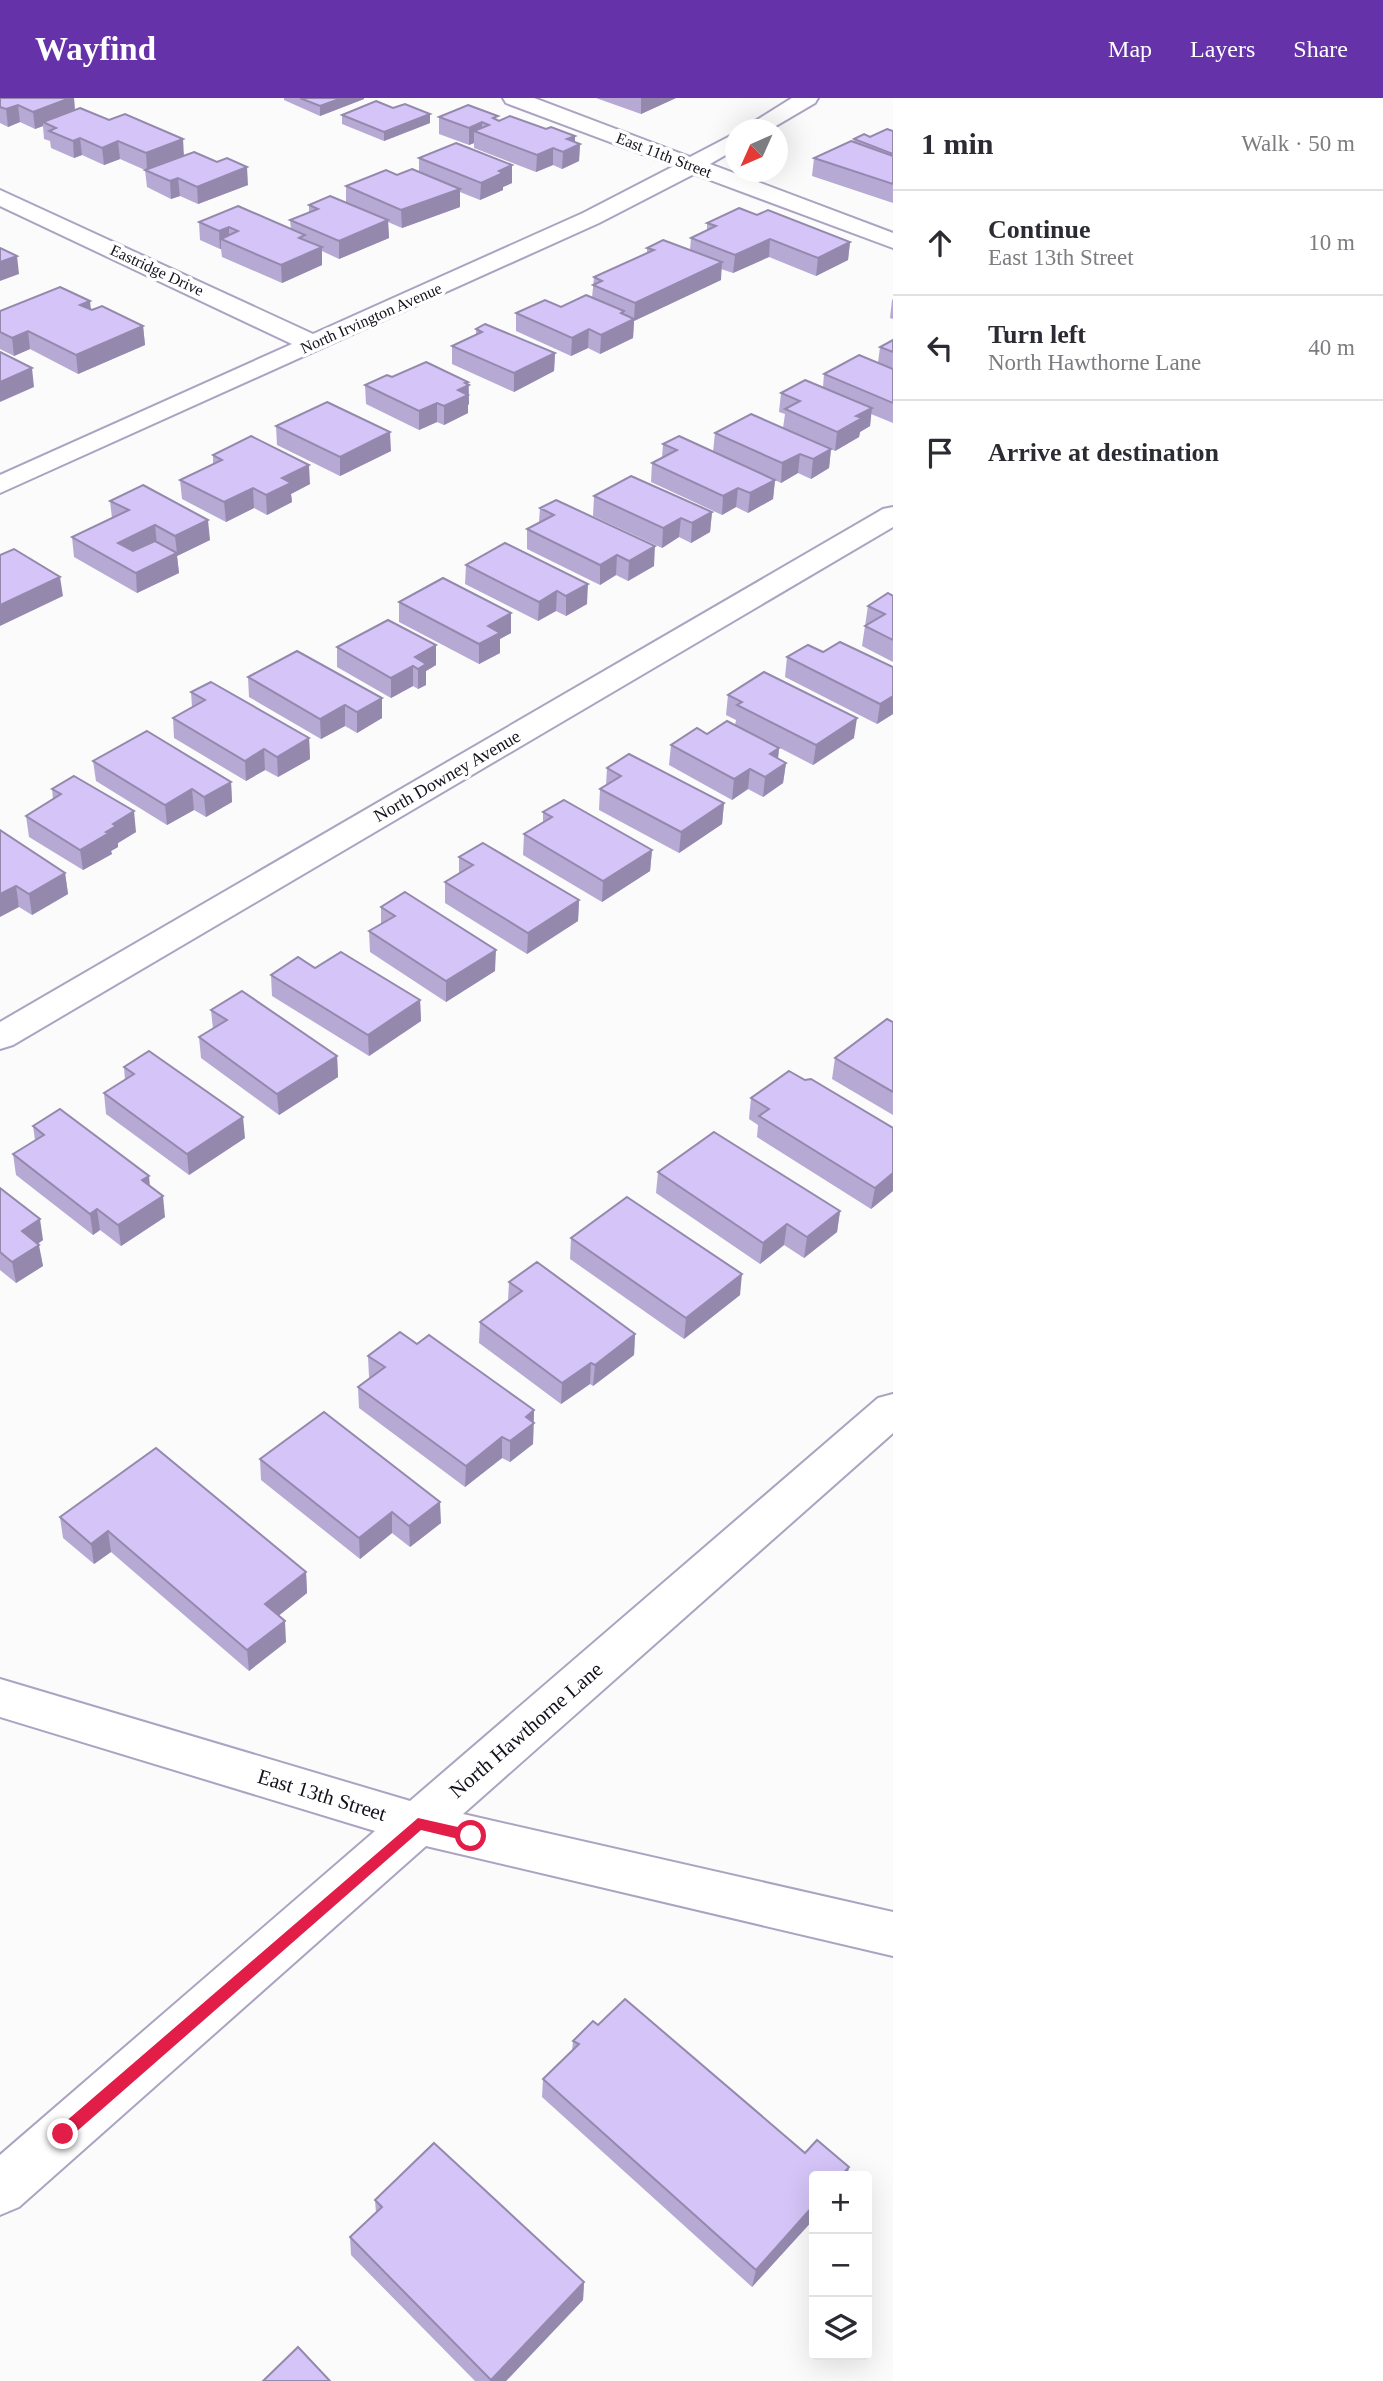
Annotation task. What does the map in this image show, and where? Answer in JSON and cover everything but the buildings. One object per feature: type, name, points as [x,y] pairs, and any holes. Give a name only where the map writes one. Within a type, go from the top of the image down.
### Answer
[{"type":"street","name":"East 11th Street","points":[[514,98],[893,241]]},
{"type":"street","points":[[771,119],[807,98]]},
{"type":"street","name":"North Irvington Avenue","points":[[0,485],[591,218],[725,146]]},
{"type":"street","name":"Eastridge Drive","points":[[0,197],[313,344]]},
{"type":"street","name":"North Downey Avenue","points":[[0,1037],[893,514]]},
{"type":"street","name":"North Hawthorne Lane","points":[[0,2189],[893,1409]]},
{"type":"street","name":"East 13th Street","points":[[0,1698],[418,1824],[893,1934]]},
{"type":"route","points":[[63,2134],[418,1824],[471,1836]]}]
